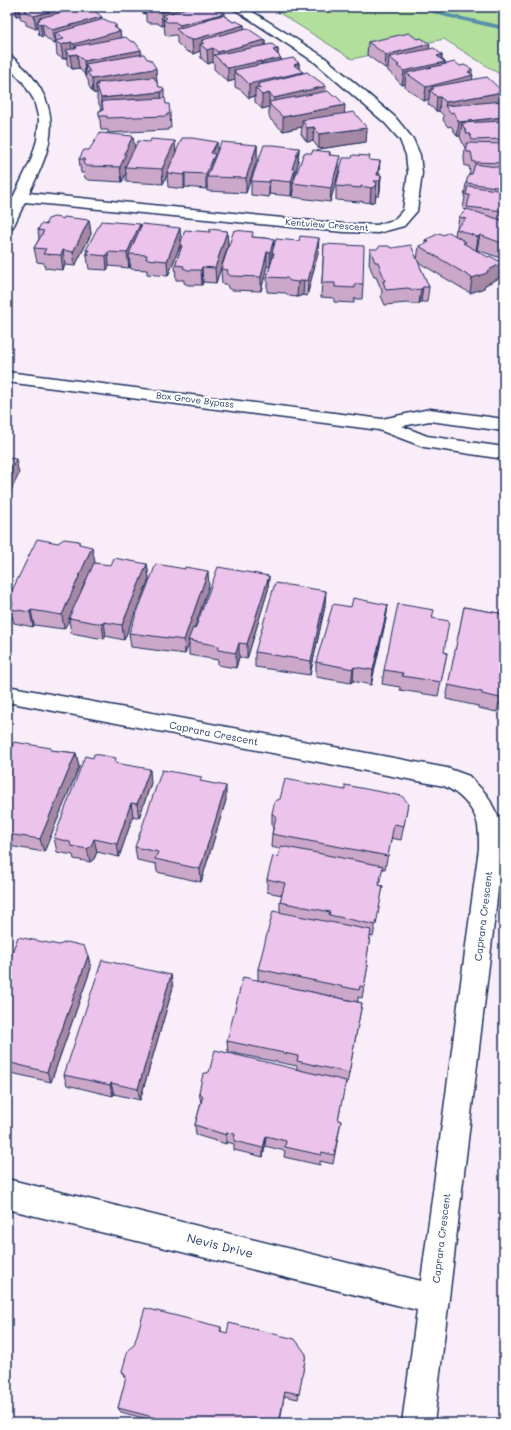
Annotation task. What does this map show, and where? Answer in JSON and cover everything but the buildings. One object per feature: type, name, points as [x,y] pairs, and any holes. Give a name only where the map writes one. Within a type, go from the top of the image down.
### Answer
[{"type":"street","name":"Kentview Crescent","points":[[21,197],[344,228],[378,229],[399,223],[410,211],[415,172],[413,155],[406,139],[390,120],[320,60],[237,7]]},
{"type":"street","points":[[7,59],[35,90],[44,112],[46,123],[43,146],[7,225]]},
{"type":"street","name":"Box Grove Bypass","points":[[7,377],[382,424],[424,441],[504,453]]},
{"type":"street","name":"Box Grove Bypass","points":[[382,424],[430,415],[504,424]]},
{"type":"street","name":"Caprara Crescent","points":[[7,694],[434,774],[461,782],[478,802],[490,824],[491,848],[418,1423]]},
{"type":"street","name":"Nevis Drive","points":[[7,1194],[434,1299]]},
{"type":"green space","points":[[270,7],[504,7],[504,77],[444,39],[352,59]]},
{"type":"waterway","points":[[417,7],[448,16],[504,28]]}]
